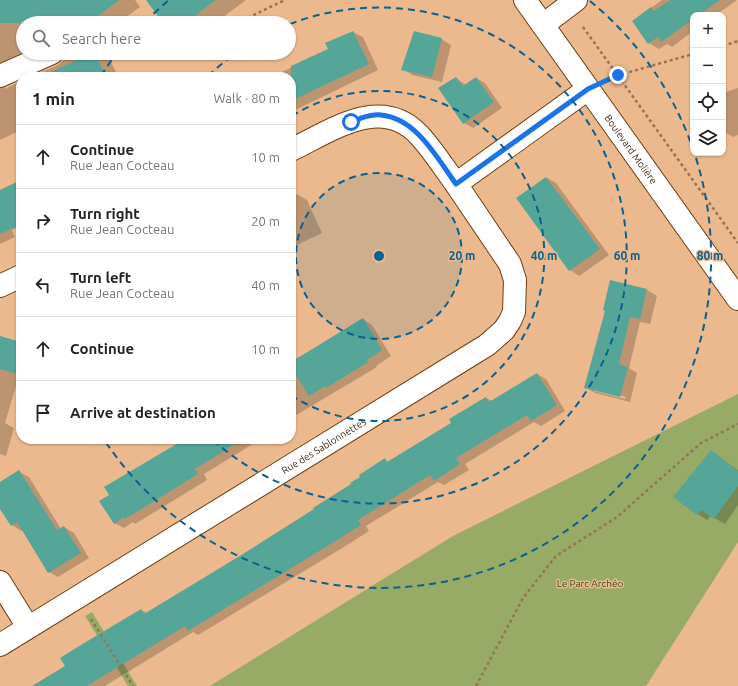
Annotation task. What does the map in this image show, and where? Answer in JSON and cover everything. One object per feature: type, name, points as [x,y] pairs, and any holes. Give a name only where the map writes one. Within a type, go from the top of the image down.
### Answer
[{"type":"street","name":"Boulevard Molière","points":[[525,0],[588,89],[731,274],[738,299]]},
{"type":"street","points":[[543,25],[572,3]]},
{"type":"street","points":[[0,76],[36,60]]},
{"type":"street","points":[[456,184],[588,89]]},
{"type":"street","name":"Rue des Sablonnettes","points":[[0,645],[77,596],[487,345],[504,330],[514,312],[516,292],[515,280],[510,264],[456,184],[418,134],[400,120],[381,115],[365,117],[351,122],[296,148]]},
{"type":"street","points":[[0,286],[16,278]]},
{"type":"street","points":[[0,582],[28,627]]},
{"type":"path","points":[[252,16],[285,0]]},
{"type":"path","points":[[572,3],[618,75],[738,243]]},
{"type":"path","points":[[726,45],[738,41]]},
{"type":"path","points":[[588,89],[618,75],[690,55]]},
{"type":"path","points":[[476,686],[523,598],[556,556],[617,517],[701,442],[738,424]]},
{"type":"path","points":[[77,596],[133,686]]},
{"type":"green space","name":"Le Parc Archéo","points":[[738,394],[738,542],[646,686],[210,686],[453,536]]},
{"type":"green space","points":[[92,612],[137,686],[128,686],[85,616]]},
{"type":"building","points":[[0,0],[119,0],[98,16],[16,16],[16,23],[0,23]]},
{"type":"building","points":[[146,0],[216,0],[194,16],[158,16]]},
{"type":"building","points":[[670,0],[720,0],[703,12],[690,12],[690,21],[661,42],[658,37],[648,44],[632,21],[651,7],[654,11]]},
{"type":"building","points":[[353,31],[369,64],[296,99],[296,72],[291,72],[291,66],[328,49],[325,43]]},
{"type":"building","points":[[414,31],[442,38],[432,77],[401,70]]},
{"type":"building","points":[[77,60],[98,60],[104,72],[51,72]]},
{"type":"building","points":[[456,77],[463,86],[476,77],[494,102],[463,124],[438,88]]},
{"type":"building","points":[[546,177],[600,249],[569,271],[516,198]]},
{"type":"building","points":[[16,182],[16,226],[0,234],[0,190]]},
{"type":"building","points":[[610,280],[647,289],[640,319],[630,317],[619,364],[628,367],[620,397],[584,388],[605,311],[603,310]]},
{"type":"building","points":[[363,318],[382,350],[367,360],[368,362],[326,388],[325,386],[309,396],[296,375],[296,359]]},
{"type":"building","points":[[0,336],[16,341],[16,374],[0,369]]},
{"type":"building","points":[[537,373],[557,405],[531,421],[527,415],[456,458],[460,464],[434,481],[430,475],[358,520],[361,525],[334,542],[188,631],[185,626],[87,686],[32,686],[65,666],[60,658],[76,648],[141,609],[144,614],[314,509],[313,508],[351,484],[350,483],[360,477],[359,475],[385,458],[387,462],[451,423],[449,419],[486,397],[489,402]]},
{"type":"building","points":[[177,444],[235,444],[195,469],[198,474],[125,519],[124,517],[114,524],[99,501],[109,495],[104,487]]},
{"type":"building","points":[[711,450],[738,471],[738,486],[714,519],[701,510],[697,515],[673,497]]},
{"type":"building","points":[[19,470],[57,530],[64,526],[81,553],[48,573],[17,522],[11,526],[0,509],[0,482]]},
{"type":"route","points":[[351,122],[365,117],[381,115],[400,120],[418,134],[456,184],[588,89],[618,75]]}]
